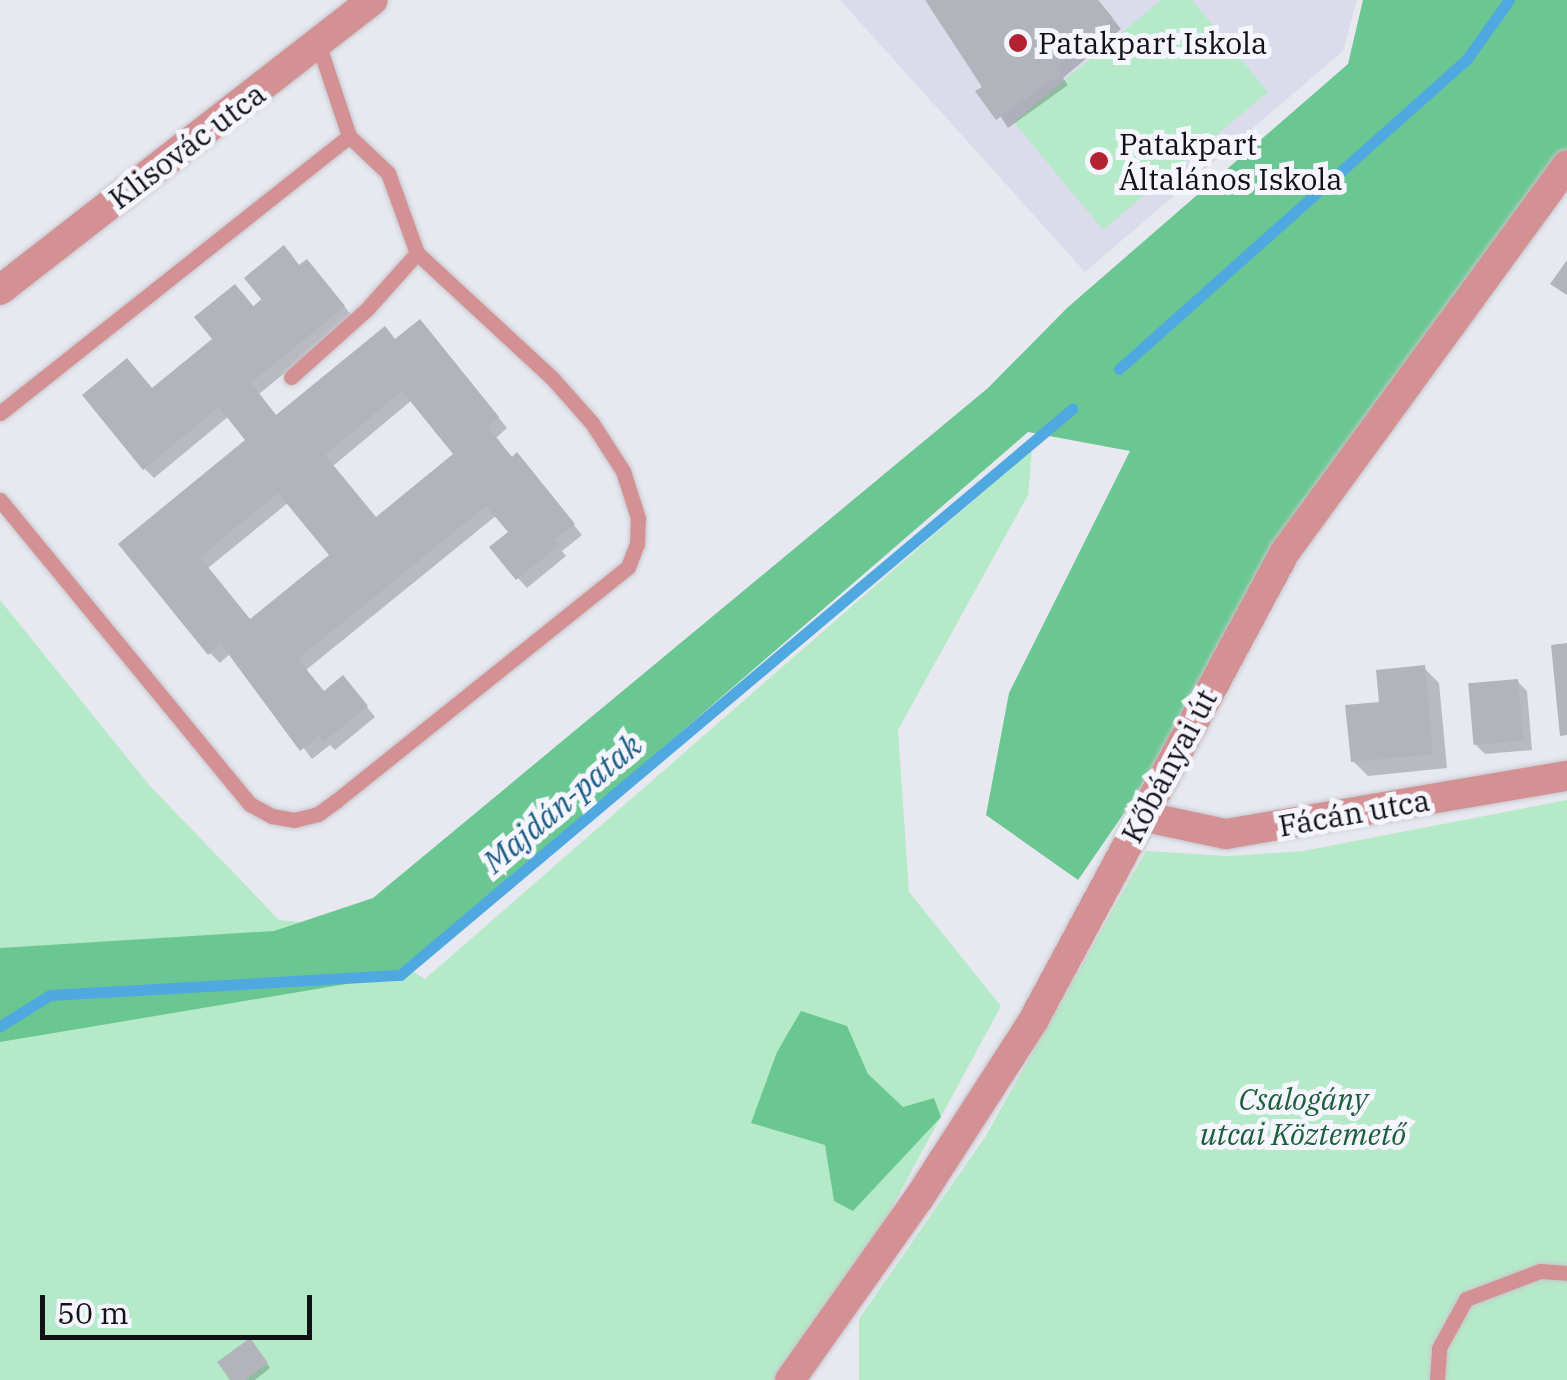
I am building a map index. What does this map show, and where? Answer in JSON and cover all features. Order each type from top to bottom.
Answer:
[{"type":"street","name":"Klisovác utca","points":[[0,290],[372,0]]},
{"type":"street","name":"Kőbányai út","points":[[790,1380],[918,1198],[1034,1021],[1285,552],[1567,165]]},
{"type":"street","name":"Fácán utca","points":[[1141,816],[1226,834],[1567,776]]},
{"type":"lane","points":[[0,500],[250,804],[272,816],[294,820],[318,814],[628,567],[636,544],[634,495],[592,423],[552,378],[417,253],[388,173],[349,136],[318,43]]},
{"type":"lane","points":[[0,413],[349,136]]},
{"type":"lane","points":[[291,377],[367,308],[417,253]]},
{"type":"lane","points":[[1437,1380],[1439,1348],[1466,1299],[1540,1271],[1567,1273]]},
{"type":"shaded area","name":"Patakpart Általános Iskola","points":[[840,0],[1357,0],[1343,51],[1085,272]]},
{"type":"green space","points":[[1161,0],[1192,0],[1268,92],[1103,230],[1014,122]]},
{"type":"green space","points":[[1363,0],[1567,0],[1567,165],[1285,552],[1129,806],[1078,880],[986,815],[1009,693],[1130,451],[1028,432],[400,975],[0,1042],[0,948],[274,931],[373,898],[988,388],[1067,308],[1348,64]]},
{"type":"green space","points":[[1032,449],[1028,495],[898,730],[909,892],[1001,1006],[885,1220],[779,1380],[0,1380],[0,600],[150,786],[279,920],[340,926],[425,979]]},
{"type":"green space","name":"Csalogány utcai Köztemető","points":[[1567,800],[1567,1380],[859,1380],[859,1319],[985,1137],[1146,851],[1227,856],[1303,851]]},
{"type":"green space","points":[[801,1011],[847,1026],[868,1074],[903,1107],[934,1098],[941,1117],[853,1211],[834,1201],[825,1145],[751,1123],[777,1052]]},
{"type":"building","name":"Patakpart Iskola","points":[[925,0],[1098,0],[1113,18],[1055,67],[1061,74],[996,120],[975,91],[982,87]]},
{"type":"building","points":[[284,245],[299,265],[307,259],[345,306],[251,383],[276,415],[385,326],[395,339],[420,319],[499,417],[488,427],[512,457],[517,452],[575,524],[554,540],[559,545],[516,580],[489,547],[508,532],[486,506],[298,659],[324,691],[343,675],[368,706],[323,742],[319,736],[300,751],[221,644],[208,655],[118,544],[245,440],[219,407],[143,470],[82,395],[127,358],[152,388],[212,339],[194,317],[235,284],[254,307],[262,300],[244,278]],"holes":[[[402,391],[453,454],[376,517],[325,455]],[[278,493],[329,555],[250,619],[200,557]]]},
{"type":"building","points":[[1567,260],[1567,295],[1550,284]]},
{"type":"building","points":[[1567,643],[1567,735],[1560,736],[1551,645]]},
{"type":"building","points":[[1425,665],[1433,754],[1351,762],[1345,705],[1379,702],[1376,670]]},
{"type":"building","points":[[1518,679],[1523,741],[1474,745],[1468,683]]},
{"type":"building","points":[[250,1338],[268,1363],[245,1380],[230,1380],[217,1362]]},
{"type":"waterway","name":"Majdán-patak","points":[[1119,369],[1467,59],[1509,0]]},
{"type":"waterway","name":"Majdán-patak","points":[[0,1026],[50,995],[400,975],[1072,409]]},
{"type":"place","name":"Patakpart Iskola","points":[[1018,43]]},
{"type":"place","name":"Patakpart Általános Iskola","points":[[1099,161]]}]
